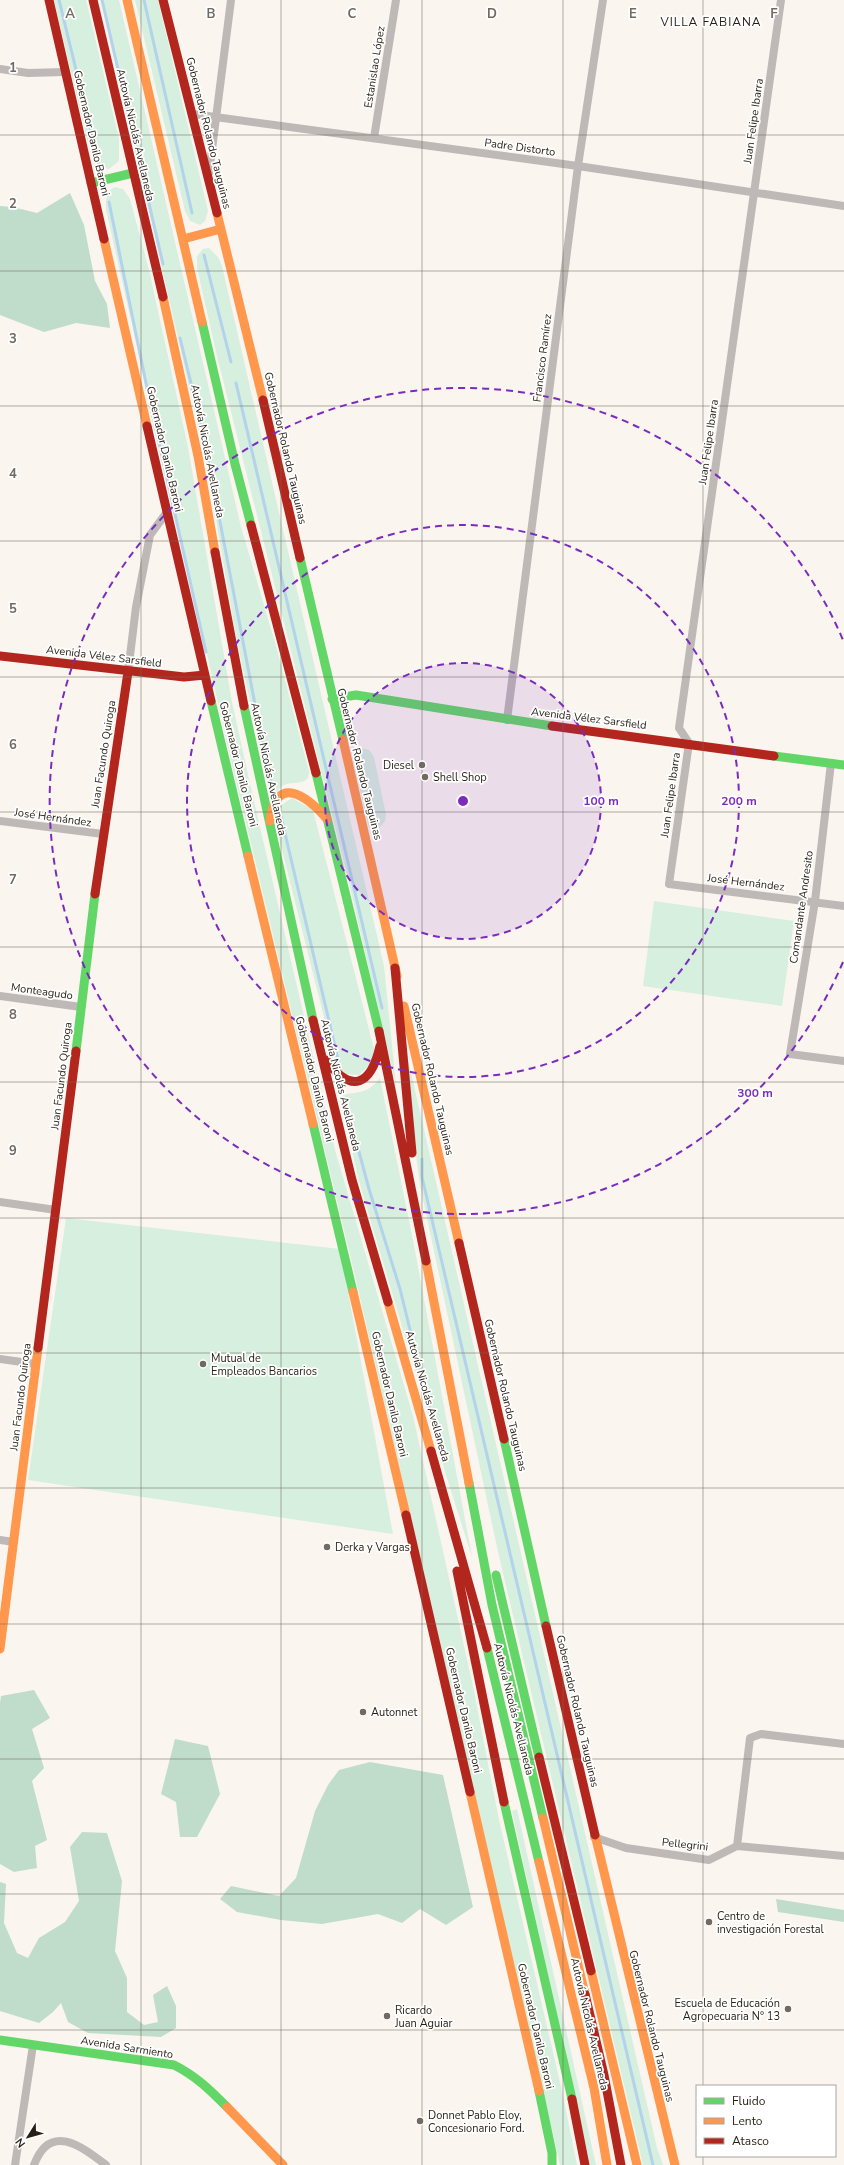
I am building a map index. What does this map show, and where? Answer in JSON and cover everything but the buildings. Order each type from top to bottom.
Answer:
[{"type":"main road","name":"Gobernador Danilo Baroni","points":[[48,0],[205,675],[378,1396],[542,2105],[552,2153],[552,2165]]},
{"type":"main road","name":"Autovía Nicolás Avellaneda","points":[[93,0],[169,320],[198,456],[238,679],[270,831],[320,1049],[352,1180],[438,1478],[480,1617],[594,2088],[607,2165]]},
{"type":"main road","name":"Autovía Nicolás Avellaneda","points":[[127,0],[235,464],[292,675],[329,821],[381,1039],[420,1230],[492,1605],[604,2075],[621,2165]]},
{"type":"main road","name":"Gobernador Rolando Tauguinas","points":[[163,0],[184,88],[193,114],[257,374],[332,699],[366,838],[594,1837],[667,2139],[676,2165]]},
{"type":"main road","points":[[91,183],[133,173]]},
{"type":"main road","points":[[183,239],[221,229]]},
{"type":"main road","name":"Avenida Vélez Sarsfield","points":[[0,656],[128,672],[184,677],[205,675]]},
{"type":"main road","name":"Juan Facundo Quiroga","points":[[0,1649],[103,834],[128,672]]},
{"type":"main road","name":"Avenida Vélez Sarsfield","points":[[332,699],[356,695],[507,720],[689,743],[844,765]]},
{"type":"main road","points":[[270,831],[270,808],[277,798],[285,794],[294,793],[303,796],[329,821]]},
{"type":"main road","points":[[395,968],[420,1230]]},
{"type":"main road","points":[[320,1049],[337,1076],[345,1081],[356,1081],[364,1078],[374,1068],[379,1055],[381,1039]]},
{"type":"main road","points":[[459,1433],[493,1560],[637,2165]]},
{"type":"main road","points":[[438,1478],[504,1804],[572,2098],[585,2165]]},
{"type":"main road","name":"Avenida Sarmiento","points":[[0,2040],[174,2065],[192,2074],[215,2093],[283,2165]]},
{"type":"street","points":[[208,176],[231,0]]},
{"type":"street","name":"Estanislao López","points":[[374,138],[396,0]]},
{"type":"street","name":"Francisco Ramírez","points":[[507,720],[578,166],[603,0]]},
{"type":"street","name":"Juan Felipe Ibarra","points":[[669,884],[689,743],[679,728],[781,0]]},
{"type":"street","points":[[0,70],[28,73],[65,72]]},
{"type":"street","name":"Padre Distorto","points":[[193,114],[578,166],[844,206]]},
{"type":"street","name":"Juan Facundo Quiroga","points":[[128,672],[136,607],[150,535],[167,512]]},
{"type":"street","name":"Comandante Andresito","points":[[831,763],[815,901],[790,1054],[844,1061]]},
{"type":"street","name":"José Hernández","points":[[0,821],[103,834]]},
{"type":"street","name":"José Hernández","points":[[669,884],[815,901],[844,906]]},
{"type":"street","name":"Monteagudo","points":[[0,996],[81,1007]]},
{"type":"street","points":[[0,1202],[56,1210]]},
{"type":"street","points":[[0,1359],[36,1364]]},
{"type":"street","points":[[0,1540],[14,1542]]},
{"type":"street","points":[[844,1744],[761,1734],[750,1738],[737,1846],[844,1856]]},
{"type":"street","name":"Pellegrini","points":[[594,1837],[626,1848],[709,1860],[737,1846]]},
{"type":"street","points":[[15,2165],[33,2045]]},
{"type":"street","points":[[34,2165],[42,2150],[50,2143],[61,2140],[74,2143],[106,2165]]},
{"type":"green space","points":[[54,0],[86,0],[119,139],[119,161],[109,169],[99,167],[95,162],[88,143]]},
{"type":"green space","points":[[101,0],[119,0],[241,527],[276,646],[309,772],[308,778],[302,782],[288,784],[281,787],[271,800],[236,636],[206,461]]},
{"type":"green space","points":[[135,0],[158,0],[208,211],[205,221],[200,225],[190,221],[185,211]]},
{"type":"green space","points":[[202,120],[208,121],[212,125],[206,138],[204,138],[200,123]]},
{"type":"green space","points":[[115,187],[123,189],[130,199],[149,270],[188,447],[232,702],[253,797],[335,1150],[413,1416],[474,1691],[499,1820],[562,2091],[577,2165],[560,2165],[353,1267],[234,773],[106,210],[106,200],[109,191]]},
{"type":"green space","points":[[70,193],[84,225],[95,281],[107,304],[110,328],[76,323],[44,332],[0,315],[0,206],[13,207],[37,213]]},
{"type":"green space","points":[[209,248],[218,257],[222,266],[384,966],[396,1085],[346,870],[217,356],[197,268],[197,256],[203,249]]},
{"type":"green space","points":[[357,747],[369,750],[374,757],[386,815],[385,821],[378,829],[369,828],[351,752]]},
{"type":"green space","points":[[292,798],[313,810],[375,1053],[374,1060],[359,1075],[346,1074],[336,1065],[276,826],[280,806]]},
{"type":"green space","points":[[654,901],[794,921],[782,1006],[643,986]]},
{"type":"green space","points":[[396,1007],[657,2148],[663,2165],[643,2165],[498,1552],[420,1185]]},
{"type":"green space","points":[[380,1078],[413,1240],[472,1557],[446,1475],[359,1181],[340,1098],[343,1095],[369,1089]]},
{"type":"green space","name":"Mutual de Empleados Bancarios","points":[[66,1218],[340,1249],[393,1534],[28,1480]]},
{"type":"green space","points":[[34,1690],[50,1718],[32,1729],[44,1768],[32,1781],[47,1840],[35,1846],[37,1868],[14,1872],[0,1864],[0,1703],[1,1696]]},
{"type":"green space","points":[[175,1739],[208,1746],[220,1794],[197,1837],[180,1837],[176,1802],[161,1794]]},
{"type":"green space","points":[[370,1762],[443,1775],[473,1907],[446,1925],[420,1909],[402,1923],[378,1914],[322,1924],[281,1920],[237,1912],[220,1899],[231,1886],[279,1896],[296,1878],[315,1811],[328,1785],[339,1770]]},
{"type":"green space","points":[[517,1809],[596,2165],[590,2165],[512,1811]]},
{"type":"green space","points":[[82,1832],[107,1833],[122,1881],[115,1951],[127,1978],[127,2012],[144,2025],[158,2022],[153,1995],[167,1986],[176,2006],[176,2028],[161,2037],[88,2033],[68,2022],[61,2003],[53,2012],[39,2023],[0,2011],[0,1882],[6,1884],[4,1923],[17,1953],[28,1958],[39,1938],[65,1922],[79,1901],[70,1847]]},
{"type":"green space","points":[[776,1899],[844,1910],[844,1922],[778,1912]]},
{"type":"waterway","points":[[59,0],[99,164]]},
{"type":"waterway","points":[[102,0],[163,264]]},
{"type":"waterway","points":[[144,0],[192,213]]},
{"type":"waterway","points":[[109,202],[148,393]]},
{"type":"waterway","points":[[204,255],[231,362]]},
{"type":"waterway","points":[[180,338],[203,433],[273,791]]},
{"type":"waterway","points":[[236,383],[382,1008]]},
{"type":"waterway","points":[[150,403],[206,652]]},
{"type":"waterway","points":[[280,812],[340,1068]]},
{"type":"waterway","points":[[345,1100],[369,1189],[400,1289],[436,1435]]},
{"type":"waterway","points":[[422,1159],[422,1177],[653,2165]]},
{"type":"traffic: fast","points":[[91,183],[133,173]]},
{"type":"traffic: fast","points":[[202,322],[235,464],[251,525]]},
{"type":"traffic: fast","points":[[300,558],[343,740]]},
{"type":"traffic: fast","points":[[332,699],[356,695],[552,726]]},
{"type":"traffic: fast","points":[[211,701],[248,856]]},
{"type":"traffic: fast","points":[[244,706],[313,1020]]},
{"type":"traffic: fast","points":[[774,756],[844,765]]},
{"type":"traffic: fast","points":[[316,773],[379,1031]]},
{"type":"traffic: fast","points":[[76,1051],[95,894]]},
{"type":"traffic: fast","points":[[313,1124],[353,1292]]},
{"type":"traffic: fast","points":[[504,1439],[546,1626]]},
{"type":"traffic: fast","points":[[469,1483],[492,1605],[543,1818]]},
{"type":"traffic: fast","points":[[496,1575],[539,1757]]},
{"type":"traffic: fast","points":[[487,1648],[539,1862]]},
{"type":"traffic: fast","points":[[504,1802],[572,2099]]},
{"type":"traffic: fast","points":[[0,2040],[174,2065],[182,2069],[209,2089],[227,2107]]},
{"type":"traffic: fast","points":[[539,2091],[552,2153],[552,2165]]},
{"type":"traffic: slow","points":[[127,0],[202,322]]},
{"type":"traffic: slow","points":[[217,213],[263,400]]},
{"type":"traffic: slow","points":[[183,239],[221,229]]},
{"type":"traffic: slow","points":[[104,239],[147,426]]},
{"type":"traffic: slow","points":[[163,297],[198,456],[215,552]]},
{"type":"traffic: slow","points":[[343,740],[397,976]]},
{"type":"traffic: slow","points":[[270,821],[273,806],[279,797],[285,793],[293,793],[302,797],[327,819]]},
{"type":"traffic: slow","points":[[248,856],[313,1124]]},
{"type":"traffic: slow","points":[[404,1006],[459,1243]]},
{"type":"traffic: slow","points":[[426,1261],[469,1483]]},
{"type":"traffic: slow","points":[[353,1292],[406,1515]]},
{"type":"traffic: slow","points":[[388,1302],[431,1451]]},
{"type":"traffic: slow","points":[[0,1649],[38,1348]]},
{"type":"traffic: slow","points":[[470,1792],[539,2091]]},
{"type":"traffic: slow","points":[[543,1818],[585,1994]]},
{"type":"traffic: slow","points":[[595,1835],[675,2165]]},
{"type":"traffic: slow","points":[[539,1862],[594,2088],[607,2165]]},
{"type":"traffic: slow","points":[[591,1971],[637,2165]]},
{"type":"traffic: slow","points":[[227,2107],[283,2165]]},
{"type":"traffic: jam","points":[[49,0],[104,239]]},
{"type":"traffic: jam","points":[[93,0],[163,297]]},
{"type":"traffic: jam","points":[[163,0],[217,213]]},
{"type":"traffic: jam","points":[[263,400],[300,558]]},
{"type":"traffic: jam","points":[[147,426],[211,701]]},
{"type":"traffic: jam","points":[[251,525],[316,773]]},
{"type":"traffic: jam","points":[[215,552],[244,706]]},
{"type":"traffic: jam","points":[[0,656],[184,677],[205,675]]},
{"type":"traffic: jam","points":[[95,894],[128,672]]},
{"type":"traffic: jam","points":[[552,726],[774,756]]},
{"type":"traffic: jam","points":[[395,968],[412,1153]]},
{"type":"traffic: jam","points":[[313,1020],[352,1180],[388,1302]]},
{"type":"traffic: jam","points":[[379,1031],[426,1261]]},
{"type":"traffic: jam","points":[[326,1060],[335,1071],[344,1078],[352,1081],[359,1081],[366,1077],[371,1070],[380,1046]]},
{"type":"traffic: jam","points":[[38,1348],[76,1051]]},
{"type":"traffic: jam","points":[[459,1243],[504,1439]]},
{"type":"traffic: jam","points":[[431,1451],[487,1648]]},
{"type":"traffic: jam","points":[[406,1515],[470,1792]]},
{"type":"traffic: jam","points":[[457,1571],[504,1802]]},
{"type":"traffic: jam","points":[[546,1626],[595,1835]]},
{"type":"traffic: jam","points":[[539,1757],[591,1971]]},
{"type":"traffic: jam","points":[[585,1994],[604,2075],[621,2165]]},
{"type":"traffic: jam","points":[[572,2099],[585,2165]]},
{"type":"place","name":"Diesel","points":[[422,765]]},
{"type":"place","name":"Shell Shop","points":[[425,777]]},
{"type":"place","name":"Mutual de Empleados Bancarios","points":[[203,1364]]},
{"type":"place","name":"Derka y Vargas","points":[[327,1547]]},
{"type":"place","name":"Autonnet","points":[[363,1712]]},
{"type":"place","name":"Centro de investigación Forestal","points":[[709,1922]]},
{"type":"place","name":"Escuela de Educación Agropecuaria N° 13","points":[[788,2009]]},
{"type":"place","name":"Ricardo Juan Aguiar","points":[[387,2016]]},
{"type":"place","name":"Donnet Pablo Eloy, Concesionario Ford.","points":[[420,2121]]},
{"type":"district","name":"VILLA FABIANA","points":[[711,22]]}]
